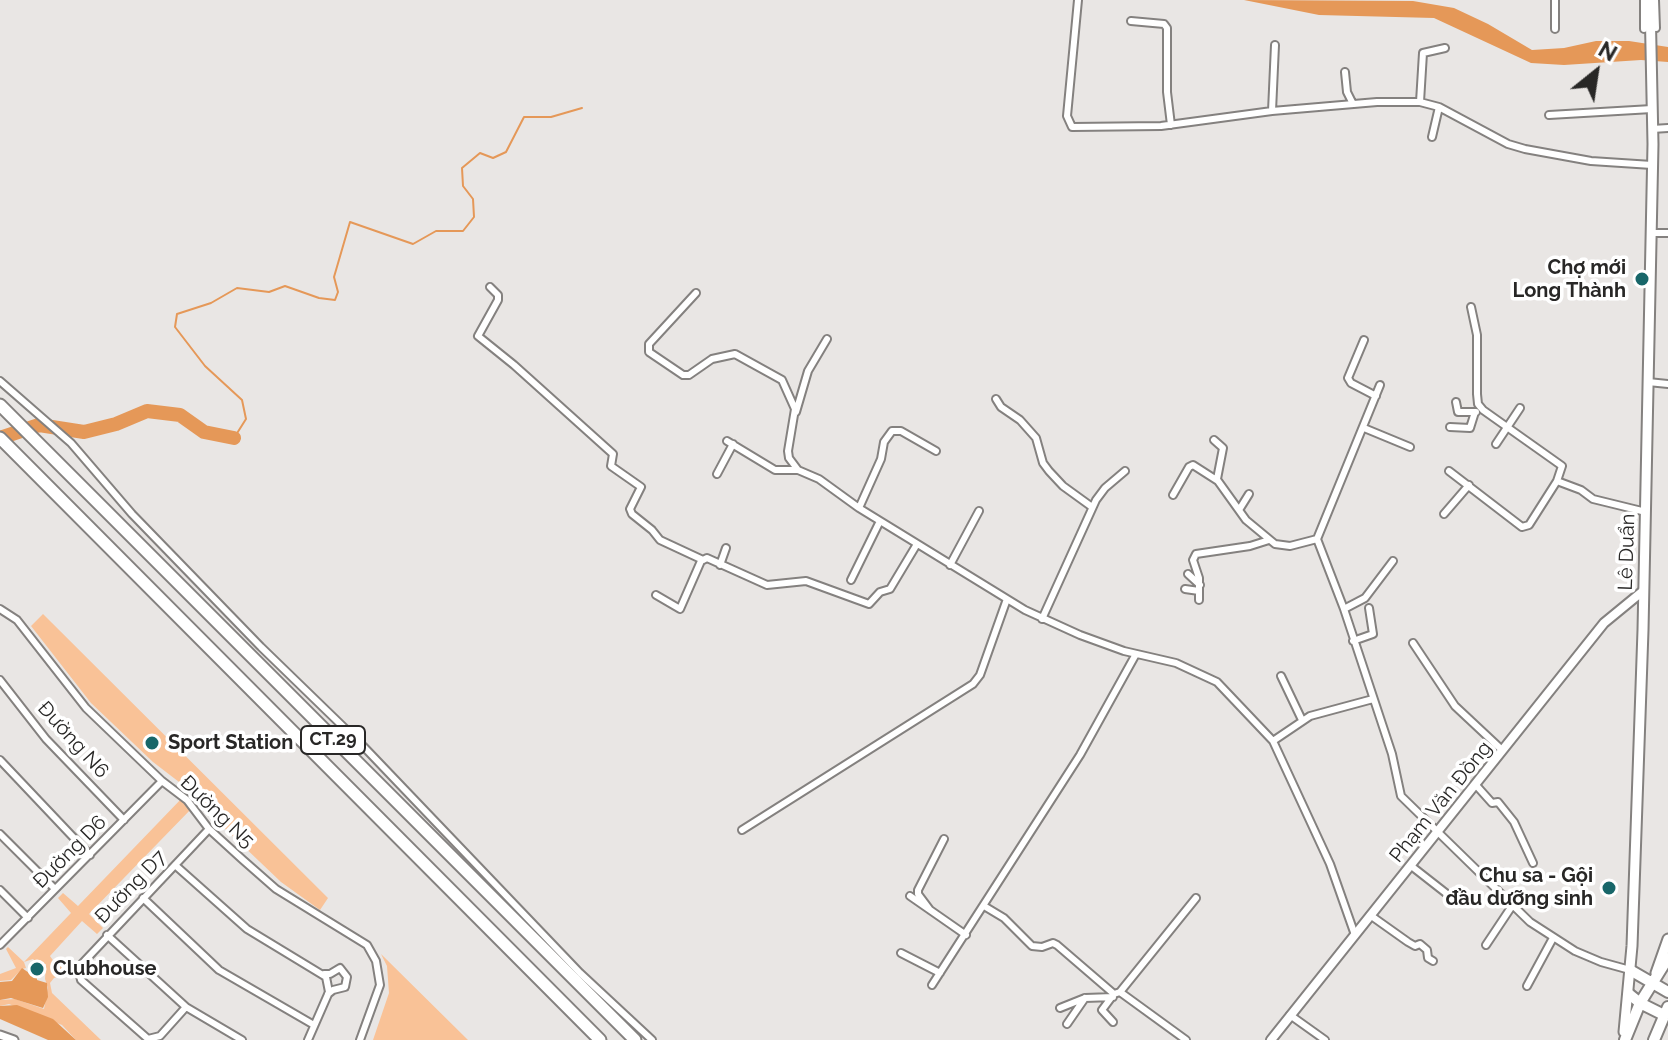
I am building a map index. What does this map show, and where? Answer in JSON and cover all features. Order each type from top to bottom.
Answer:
[{"type":"highway","name":"CT.29","points":[[0,405],[635,1040]]},
{"type":"highway","name":"CT.29","points":[[0,438],[600,1040]]},
{"type":"highway","points":[[1624,1040],[1640,1003],[1668,958]]},
{"type":"highway","points":[[1630,970],[1668,992]]},
{"type":"highway","points":[[1629,994],[1640,1003],[1666,1011],[1655,1037]]},
{"type":"main road","name":"Lê Duẩn","points":[[1624,1040],[1630,970],[1646,512],[1652,165],[1650,0]]},
{"type":"main road","name":"Phạm Văn Đồng","points":[[1271,1040],[1604,623],[1643,591]]},
{"type":"main road","points":[[1653,983],[1668,939]]},
{"type":"street","points":[[1078,0],[1067,116],[1069,125],[1094,129],[1171,125],[1272,111],[1420,102],[1439,107],[1516,146],[1591,161],[1652,165]]},
{"type":"street","points":[[1555,0],[1555,29]]},
{"type":"street","points":[[1131,21],[1164,24],[1167,28],[1167,92],[1171,125]]},
{"type":"street","points":[[1272,111],[1275,45]]},
{"type":"street","points":[[1420,102],[1423,53],[1445,48]]},
{"type":"street","points":[[1345,72],[1347,92],[1353,104]]},
{"type":"street","points":[[1432,137],[1439,107]]},
{"type":"street","points":[[1549,115],[1652,109]]},
{"type":"street","points":[[1652,129],[1668,128]]},
{"type":"street","points":[[1651,233],[1668,233]]},
{"type":"street","points":[[490,287],[498,295],[498,300],[478,336],[613,454],[611,466],[641,487],[630,512],[660,540],[767,585],[806,581],[869,604],[880,592],[890,589],[917,544]]},
{"type":"street","points":[[696,293],[649,344],[650,353],[683,375],[689,375],[712,359],[735,354],[786,383],[795,415]]},
{"type":"street","points":[[1450,427],[1470,428],[1479,411],[1477,335],[1471,307]]},
{"type":"street","points":[[798,470],[788,451],[795,415],[808,371],[827,339]]},
{"type":"street","points":[[1364,340],[1348,378],[1351,383],[1376,396]]},
{"type":"street","points":[[0,381],[92,465],[132,514],[261,647],[363,746],[580,973],[652,1040]]},
{"type":"street","points":[[1648,382],[1668,384]]},
{"type":"street","points":[[1380,385],[1317,539],[1344,609],[1392,754],[1401,796],[1500,890],[1512,906],[1553,938],[1601,962],[1630,970]]},
{"type":"street","points":[[996,399],[1036,438],[1043,463],[1049,471],[1063,486],[1092,507]]},
{"type":"street","points":[[1449,471],[1522,527],[1529,525],[1557,481],[1562,466],[1508,426],[1479,411],[1458,412],[1456,402]]},
{"type":"street","points":[[1496,444],[1520,408]]},
{"type":"street","points":[[1364,428],[1410,447]]},
{"type":"street","points":[[859,508],[881,459],[884,442],[892,431],[901,431],[936,451]]},
{"type":"street","points":[[1214,440],[1223,448],[1217,479]]},
{"type":"street","points":[[717,474],[730,442],[775,470],[798,470],[819,479],[859,508],[1042,619],[1136,654],[1176,663],[1217,682],[1273,741],[1330,864],[1355,935]]},
{"type":"street","points":[[1173,495],[1191,465],[1217,479],[1239,510],[1269,540],[1290,546],[1317,539]]},
{"type":"street","points":[[1042,619],[1092,507],[1105,488],[1125,471]]},
{"type":"street","points":[[1557,481],[1581,490],[1593,499],[1646,512]]},
{"type":"street","points":[[1444,514],[1469,485]]},
{"type":"street","points":[[1239,510],[1249,494]]},
{"type":"street","points":[[950,565],[979,511]]},
{"type":"street","points":[[851,580],[880,521]]},
{"type":"street","points":[[1199,600],[1194,565],[1196,554],[1269,540]]},
{"type":"street","points":[[720,565],[726,548]]},
{"type":"street","points":[[656,595],[681,609],[703,560]]},
{"type":"street","points":[[1344,609],[1369,594],[1393,561]]},
{"type":"street","points":[[1188,574],[1199,588]]},
{"type":"street","points":[[1185,589],[1199,588]]},
{"type":"street","points":[[742,830],[978,680],[1007,599]]},
{"type":"street","points":[[1353,641],[1373,634],[1369,608]]},
{"type":"street","name":"Đường N5","points":[[0,609],[17,620],[86,708],[162,781],[187,800],[209,829],[276,889],[367,945],[376,961],[380,985],[360,1040]]},
{"type":"street","points":[[1413,643],[1455,706],[1502,750]]},
{"type":"street","points":[[932,985],[1080,755],[1136,654]]},
{"type":"street","points":[[1281,676],[1302,720]]},
{"type":"street","name":"Đường N6","points":[[0,680],[46,739],[124,820]]},
{"type":"street","points":[[1273,741],[1302,720],[1373,699]]},
{"type":"street","points":[[0,760],[90,855]]},
{"type":"street","name":"Đường D6","points":[[0,945],[162,781]]},
{"type":"street","points":[[1475,784],[1492,803],[1498,802],[1514,822],[1533,863]]},
{"type":"street","name":"Đường D7","points":[[148,1039],[81,980],[78,968],[209,829]]},
{"type":"street","points":[[0,834],[55,889]]},
{"type":"street","points":[[930,910],[918,890],[944,839]]},
{"type":"street","points":[[175,865],[247,929],[322,973],[330,974],[340,968],[346,975],[345,987],[328,994]]},
{"type":"street","points":[[1410,865],[1456,901]]},
{"type":"street","points":[[0,890],[28,918]]},
{"type":"street","points":[[910,896],[966,935]]},
{"type":"street","points":[[143,898],[219,970],[314,1025]]},
{"type":"street","points":[[1113,1022],[1102,1010],[1196,898]]},
{"type":"street","points":[[984,906],[1004,918],[1032,946],[1057,945],[1115,994],[1186,1040]]},
{"type":"street","points":[[1486,945],[1512,906]]},
{"type":"street","points":[[1370,915],[1408,942],[1415,946],[1420,944],[1433,961]]},
{"type":"street","points":[[107,935],[186,1007],[227,1036],[242,1040]]},
{"type":"street","points":[[1527,986],[1553,938]]},
{"type":"street","points":[[901,953],[940,973]]},
{"type":"street","points":[[308,1040],[330,985],[322,973]]},
{"type":"street","points":[[1060,1008],[1085,998],[1115,994]]},
{"type":"street","points":[[1067,1024],[1085,998]]},
{"type":"street","points":[[148,1039],[160,1036],[186,1007]]},
{"type":"street","points":[[1290,1015],[1325,1040]]},
{"type":"street","points":[[0,1035],[14,1040]]},
{"type":"shaded area","points":[[1244,0],[1413,1],[1454,8],[1532,50],[1564,48],[1596,41],[1629,41],[1668,47],[1668,62],[1531,63],[1434,18],[1319,15]]},
{"type":"shaded area","name":"Sport Station","points":[[43,614],[328,898],[320,910],[281,882],[217,821],[196,795],[153,762],[91,703],[31,626]]},
{"type":"shaded area","points":[[183,797],[193,807],[89,914],[103,928],[97,934],[82,921],[50,956],[57,966],[74,968],[74,972],[54,978],[50,983],[52,993],[101,1040],[76,1040],[62,1025],[9,1004],[0,1006],[0,1000],[15,999],[44,1009],[48,988],[46,964],[39,965],[33,959],[24,962],[71,913],[58,898],[63,893],[78,906]]},
{"type":"shaded area","points":[[8,947],[26,968],[11,980],[0,981],[0,974],[16,968],[6,949]]},
{"type":"shaded area","points":[[381,954],[468,1040],[373,1040],[389,993],[387,966]]},
{"type":"shaded area","points":[[22,968],[37,975],[37,980],[47,983],[48,997],[43,1008],[11,998],[0,1000],[0,982],[12,981]]},
{"type":"shaded area","points":[[17,1005],[53,1019],[76,1040],[48,1040],[0,1019],[0,1006]]},
{"type":"waterway","points":[[234,438],[246,419],[242,400],[205,366],[175,327],[177,314],[211,303],[237,288],[269,292],[285,286],[335,300],[338,292],[334,277],[350,222],[413,244],[436,231],[463,231],[474,217],[473,199],[463,186],[462,168],[480,153],[493,158],[506,152],[524,117],[551,117],[582,108]]},
{"type":"waterway","points":[[0,438],[39,425],[84,432],[116,424],[147,411],[180,415],[204,432],[234,438]]},
{"type":"place","name":"Chợ mới Long Thành","points":[[1642,279]]},
{"type":"place","name":"Sport Station","points":[[152,743]]},
{"type":"place","name":"Chu sa - Gội đầu dưỡng sinh","points":[[1609,888]]},
{"type":"place","name":"Clubhouse","points":[[37,969]]}]
